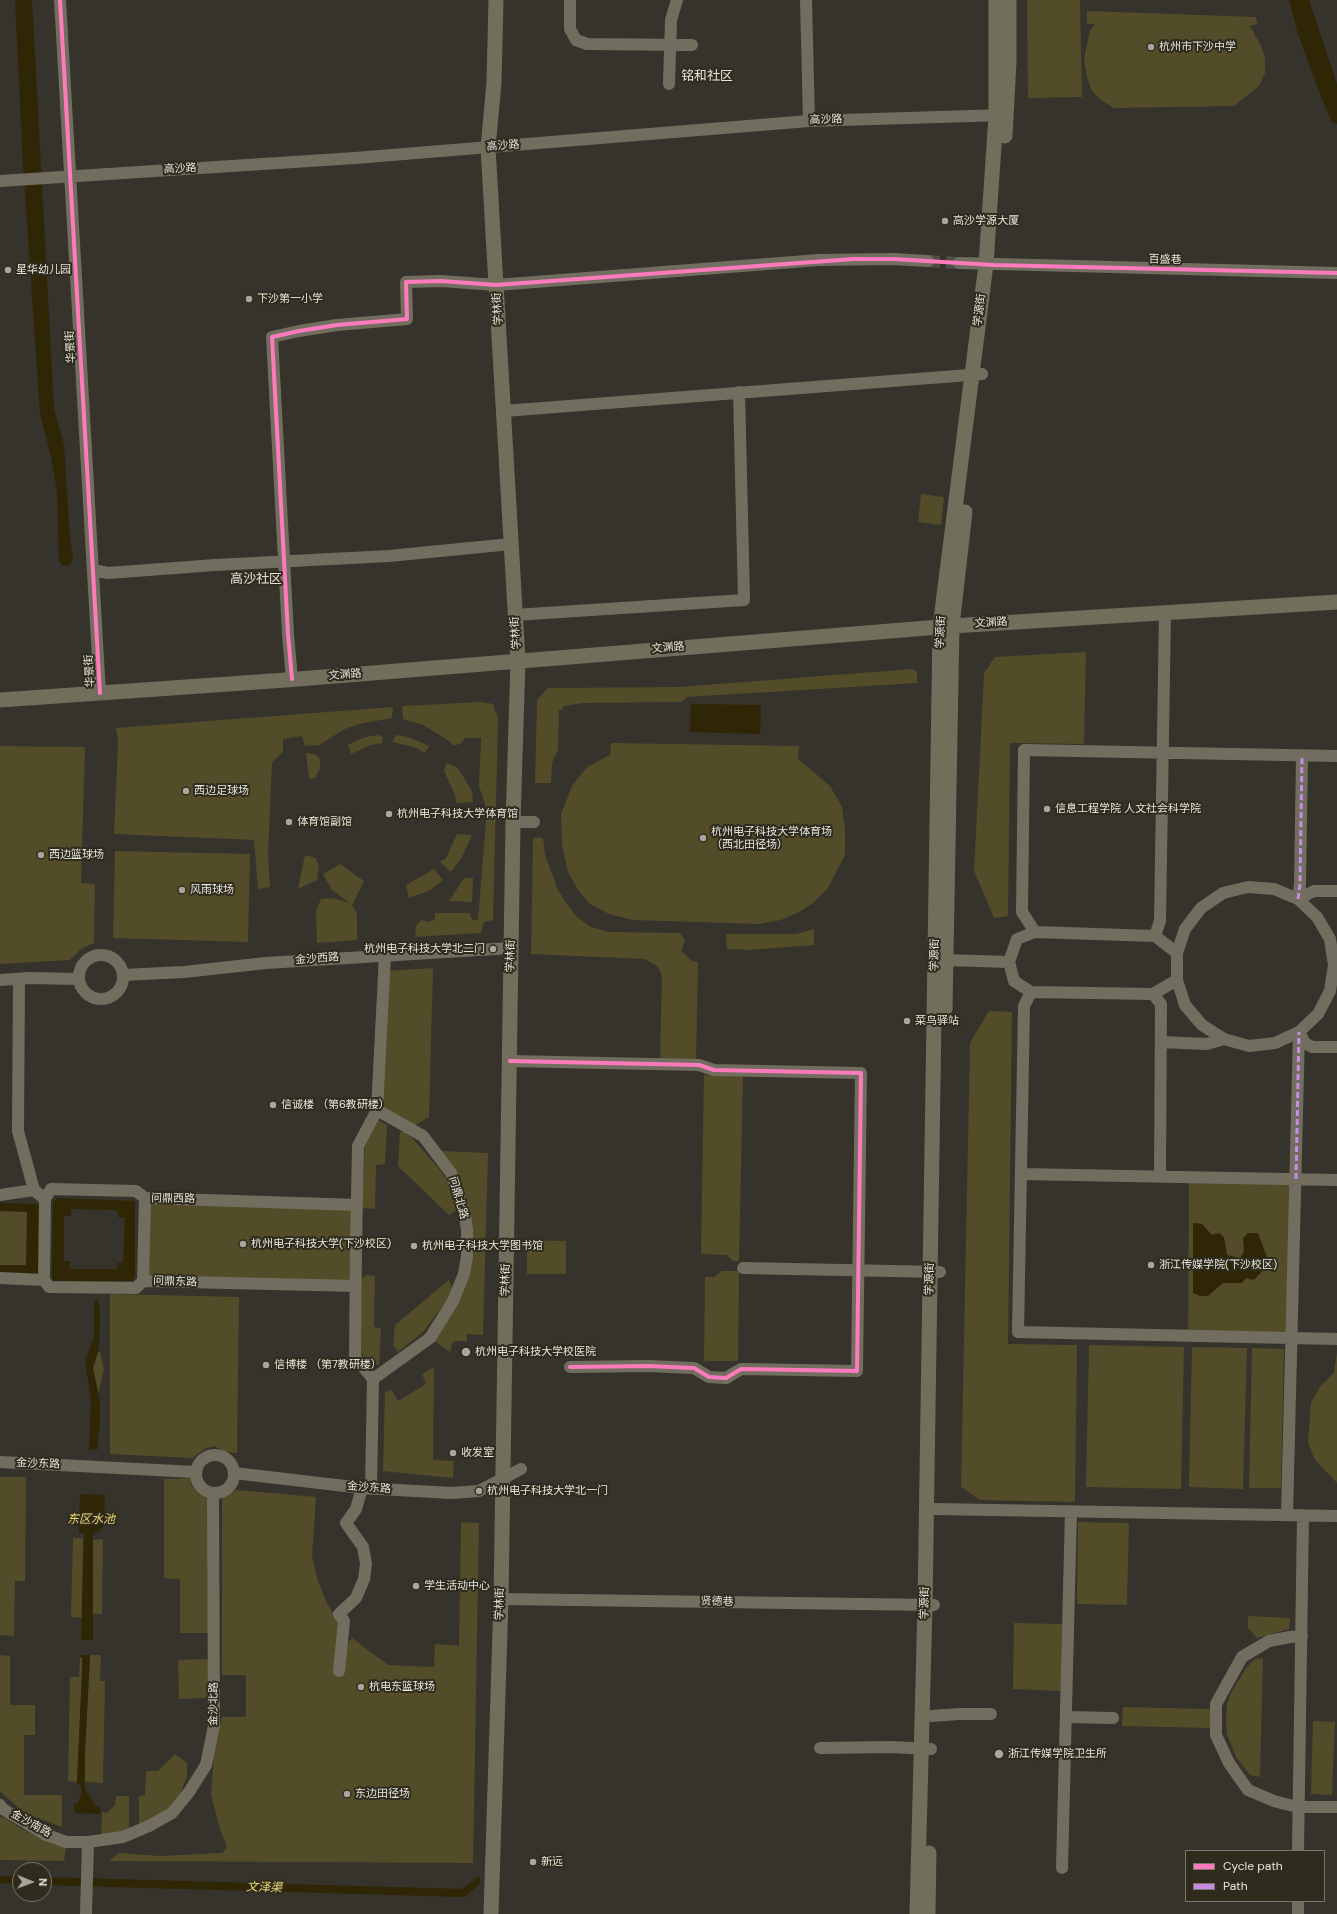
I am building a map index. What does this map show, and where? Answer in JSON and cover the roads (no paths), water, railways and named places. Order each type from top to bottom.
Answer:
[{"type":"main road","name":"学林街","points":[[491,1914],[501,1599],[513,822],[518,660],[488,148],[494,83],[496,0]]},
{"type":"main road","name":"学源街","points":[[996,0],[1002,116]]},
{"type":"main road","name":"学源街","points":[[928,1914],[926,1749],[946,626],[989,264],[1001,189],[1002,116],[1009,0]]},
{"type":"main road","name":"文渊路","points":[[0,700],[292,679],[946,626],[1337,602]]},
{"type":"main road","name":"学源街","points":[[917,1914],[926,1749],[932,1716],[929,1605],[935,1510],[935,1272],[945,960],[946,626]]},
{"type":"street","name":"华景街","points":[[60,0],[100,694]]},
{"type":"street","points":[[570,0],[570,29],[576,40],[587,44],[692,45]]},
{"type":"street","points":[[669,84],[669,45],[671,20],[677,0]]},
{"type":"street","points":[[806,0],[809,121]]},
{"type":"street","name":"高沙路","points":[[0,181],[355,158],[809,121],[1002,116]]},
{"type":"street","points":[[292,679],[288,634],[272,338],[299,331],[337,325],[407,319],[406,282],[442,281],[496,285],[820,260],[893,259],[928,261]]},
{"type":"street","name":"百盛巷","points":[[959,263],[1337,273]]},
{"type":"street","points":[[504,411],[977,374]]},
{"type":"street","points":[[515,615],[744,600],[739,392]]},
{"type":"street","points":[[93,570],[108,573],[426,553],[460,548],[511,544]]},
{"type":"street","points":[[1155,936],[1160,921],[1165,612]]},
{"type":"street","points":[[1035,932],[1022,912],[1024,750],[1337,756]]},
{"type":"street","points":[[1298,899],[1300,884],[1302,756]]},
{"type":"street","points":[[513,822],[534,822]]},
{"type":"street","points":[[1248,887],[1274,889],[1298,899],[1317,916],[1330,939],[1334,965],[1330,991],[1318,1014],[1299,1032],[1275,1043],[1249,1046],[1224,1039],[1202,1025],[1185,1005],[1177,980],[1177,953],[1185,929],[1201,908],[1222,894],[1248,887]]},
{"type":"street","points":[[1298,899],[1314,891],[1337,891]]},
{"type":"street","points":[[1177,953],[1155,936],[1035,932],[1017,939],[1008,962],[1014,982],[1031,992],[1153,994],[1177,980]]},
{"type":"street","name":"金沙西路","points":[[123,975],[184,972],[266,963],[511,948]]},
{"type":"street","points":[[97,955],[103,955],[114,959],[122,969],[123,975],[121,986],[117,992],[105,999],[98,999],[87,994],[80,984],[79,979],[82,966],[86,961],[97,955]]},
{"type":"street","points":[[340,1670],[344,1621],[339,1614],[356,1598],[364,1579],[366,1564],[363,1547],[346,1523],[367,1488],[373,1379],[355,1357],[358,1146],[377,1110],[385,955]]},
{"type":"street","points":[[945,960],[1008,962]]},
{"type":"street","points":[[0,980],[19,978],[79,979]]},
{"type":"street","points":[[19,978],[18,1130],[34,1190],[45,1199],[44,1280]]},
{"type":"street","points":[[1031,992],[1024,1006],[1018,1332],[1337,1339]]},
{"type":"street","points":[[1153,994],[1162,1004],[1160,1176]]},
{"type":"street","points":[[1299,1032],[1305,1043],[1312,1047],[1337,1047]]},
{"type":"street","points":[[1288,1515],[1299,1032]]},
{"type":"street","points":[[1161,1042],[1207,1044],[1224,1039]]},
{"type":"street","points":[[510,1061],[700,1065],[714,1070],[860,1073],[857,1371],[741,1369],[726,1378],[709,1377],[694,1368],[648,1366],[570,1367]]},
{"type":"street","name":"问鼎北路","points":[[373,1379],[430,1338],[453,1301],[464,1274],[467,1256],[467,1230],[464,1210],[451,1173],[423,1136],[377,1110]]},
{"type":"street","points":[[1021,1174],[1337,1180]]},
{"type":"street","name":"问鼎西路","points":[[45,1199],[51,1189],[136,1191],[145,1198],[357,1206]]},
{"type":"street","points":[[0,1195],[34,1190]]},
{"type":"street","points":[[144,1281],[145,1198]]},
{"type":"street","points":[[743,1268],[935,1272]]},
{"type":"street","name":"问鼎东路","points":[[0,1278],[44,1280],[49,1287],[136,1288],[144,1281],[356,1286]]},
{"type":"street","points":[[214,1454],[225,1458],[233,1467],[234,1473],[230,1485],[226,1489],[213,1493],[201,1487],[198,1482],[196,1472],[198,1463],[214,1454]]},
{"type":"street","name":"金沙东路","points":[[0,1462],[196,1472]]},
{"type":"street","name":"金沙东路","points":[[234,1473],[367,1488],[450,1493],[479,1491],[521,1469]]},
{"type":"street","name":"金沙北路","points":[[88,1842],[123,1837],[172,1814],[189,1792],[206,1765],[214,1726],[213,1493]]},
{"type":"street","points":[[935,1510],[1337,1516]]},
{"type":"street","points":[[1062,1868],[1071,1511]]},
{"type":"street","points":[[1298,1850],[1303,1515]]},
{"type":"street","name":"贤德巷","points":[[501,1599],[929,1605]]},
{"type":"street","points":[[1302,1636],[1269,1641],[1242,1657],[1216,1704],[1216,1735],[1238,1778],[1248,1790],[1274,1801],[1298,1807],[1337,1807]]},
{"type":"street","points":[[932,1716],[991,1714]]},
{"type":"street","points":[[1066,1716],[1113,1718]]},
{"type":"street","points":[[820,1748],[891,1747],[926,1749]]},
{"type":"street","name":"金沙南路","points":[[1,1808],[44,1834],[66,1842],[88,1842]]},
{"type":"street","points":[[86,1914],[88,1842]]},
{"type":"street","points":[[1298,1902],[1298,1914]]},
{"type":"water","points":[[15,0],[32,0],[54,409],[64,445],[70,539],[73,557],[70,565],[63,566],[59,561],[57,491],[50,452],[40,414],[23,164]]},
{"type":"water","points":[[1289,0],[1309,0],[1337,84],[1337,124],[1332,122],[1322,99],[1298,34]]},
{"type":"water","points":[[691,704],[761,705],[760,734],[690,732]]},
{"type":"water","points":[[58,1198],[135,1201],[134,1279],[131,1281],[54,1281],[52,1279],[53,1202]],"holes":[[[71,1209],[117,1210],[118,1217],[125,1218],[123,1263],[117,1263],[117,1269],[70,1269],[70,1261],[64,1261],[64,1216],[71,1216]]]},
{"type":"water","points":[[0,1203],[42,1204],[41,1275],[0,1274],[0,1265],[26,1265],[27,1212],[0,1211]]},
{"type":"water","points":[[1193,1223],[1202,1224],[1212,1235],[1219,1233],[1224,1237],[1227,1255],[1240,1258],[1244,1251],[1243,1238],[1248,1233],[1258,1233],[1267,1257],[1265,1268],[1254,1280],[1246,1278],[1242,1283],[1223,1283],[1208,1296],[1200,1296],[1193,1293]]},
{"type":"water","points":[[94,1300],[98,1300],[100,1311],[99,1348],[93,1368],[100,1401],[100,1427],[98,1435],[98,1449],[89,1450],[91,1400],[85,1361],[94,1337]]},
{"type":"water","name":"东区水池","points":[[80,1494],[105,1495],[104,1525],[99,1532],[93,1533],[93,1640],[81,1640],[84,1533],[79,1533]]},
{"type":"water","points":[[80,1655],[90,1655],[85,1750],[85,1789],[95,1805],[100,1808],[100,1814],[75,1813],[74,1804],[78,1803],[81,1796],[81,1787],[77,1782],[82,1673],[82,1658]]},
{"type":"water","points":[[0,1876],[12,1876],[12,1884],[0,1883]]},
{"type":"water","name":"文泽渠","points":[[480,1876],[480,1884],[464,1897],[52,1885],[52,1877],[462,1889]]},
{"type":"tunnel","points":[[928,261],[959,263]]},
{"type":"place","name":"杭州市下沙中学","points":[[1151,47]]},
{"type":"place","name":"高沙学源大厦","points":[[945,221]]},
{"type":"place","name":"星华幼儿园","points":[[8,270]]},
{"type":"place","name":"下沙第一小学","points":[[249,299]]},
{"type":"place","name":"西边足球场","points":[[186,791]]},
{"type":"place","name":"信息工程学院 人文社会科学院","points":[[1047,809]]},
{"type":"place","name":"杭州电子科技大学体育馆","points":[[389,814]]},
{"type":"place","name":"体育馆副馆","points":[[289,822]]},
{"type":"place","name":"杭州电子科技大学体育场 （西北田径场）","points":[[703,838]]},
{"type":"place","name":"西边篮球场","points":[[41,855]]},
{"type":"place","name":"风雨球场","points":[[182,890]]},
{"type":"place","name":"杭州电子科技大学北二门","points":[[493,949]]},
{"type":"place","name":"菜鸟驿站","points":[[907,1021]]},
{"type":"place","name":"信诚楼 （第6教研楼）","points":[[273,1105]]},
{"type":"place","name":"杭州电子科技大学(下沙校区)","points":[[243,1244]]},
{"type":"place","name":"杭州电子科技大学图书馆","points":[[414,1246]]},
{"type":"place","name":"浙江传媒学院(下沙校区)","points":[[1151,1265]]},
{"type":"place","name":"杭州电子科技大学校医院","points":[[466,1352]]},
{"type":"place","name":"信博楼 （第7教研楼）","points":[[266,1365]]},
{"type":"place","name":"收发室","points":[[453,1453]]},
{"type":"place","name":"杭州电子科技大学北一门","points":[[479,1491]]},
{"type":"place","name":"学生活动中心","points":[[416,1586]]},
{"type":"place","name":"杭电东篮球场","points":[[361,1687]]},
{"type":"place","name":"浙江传媒学院卫生所","points":[[999,1754]]},
{"type":"place","name":"东边田径场","points":[[347,1794]]},
{"type":"place","name":"新远","points":[[533,1862]]},
{"type":"district","name":"铭和社区","points":[[707,77]]},
{"type":"district","name":"高沙社区","points":[[256,580]]}]
